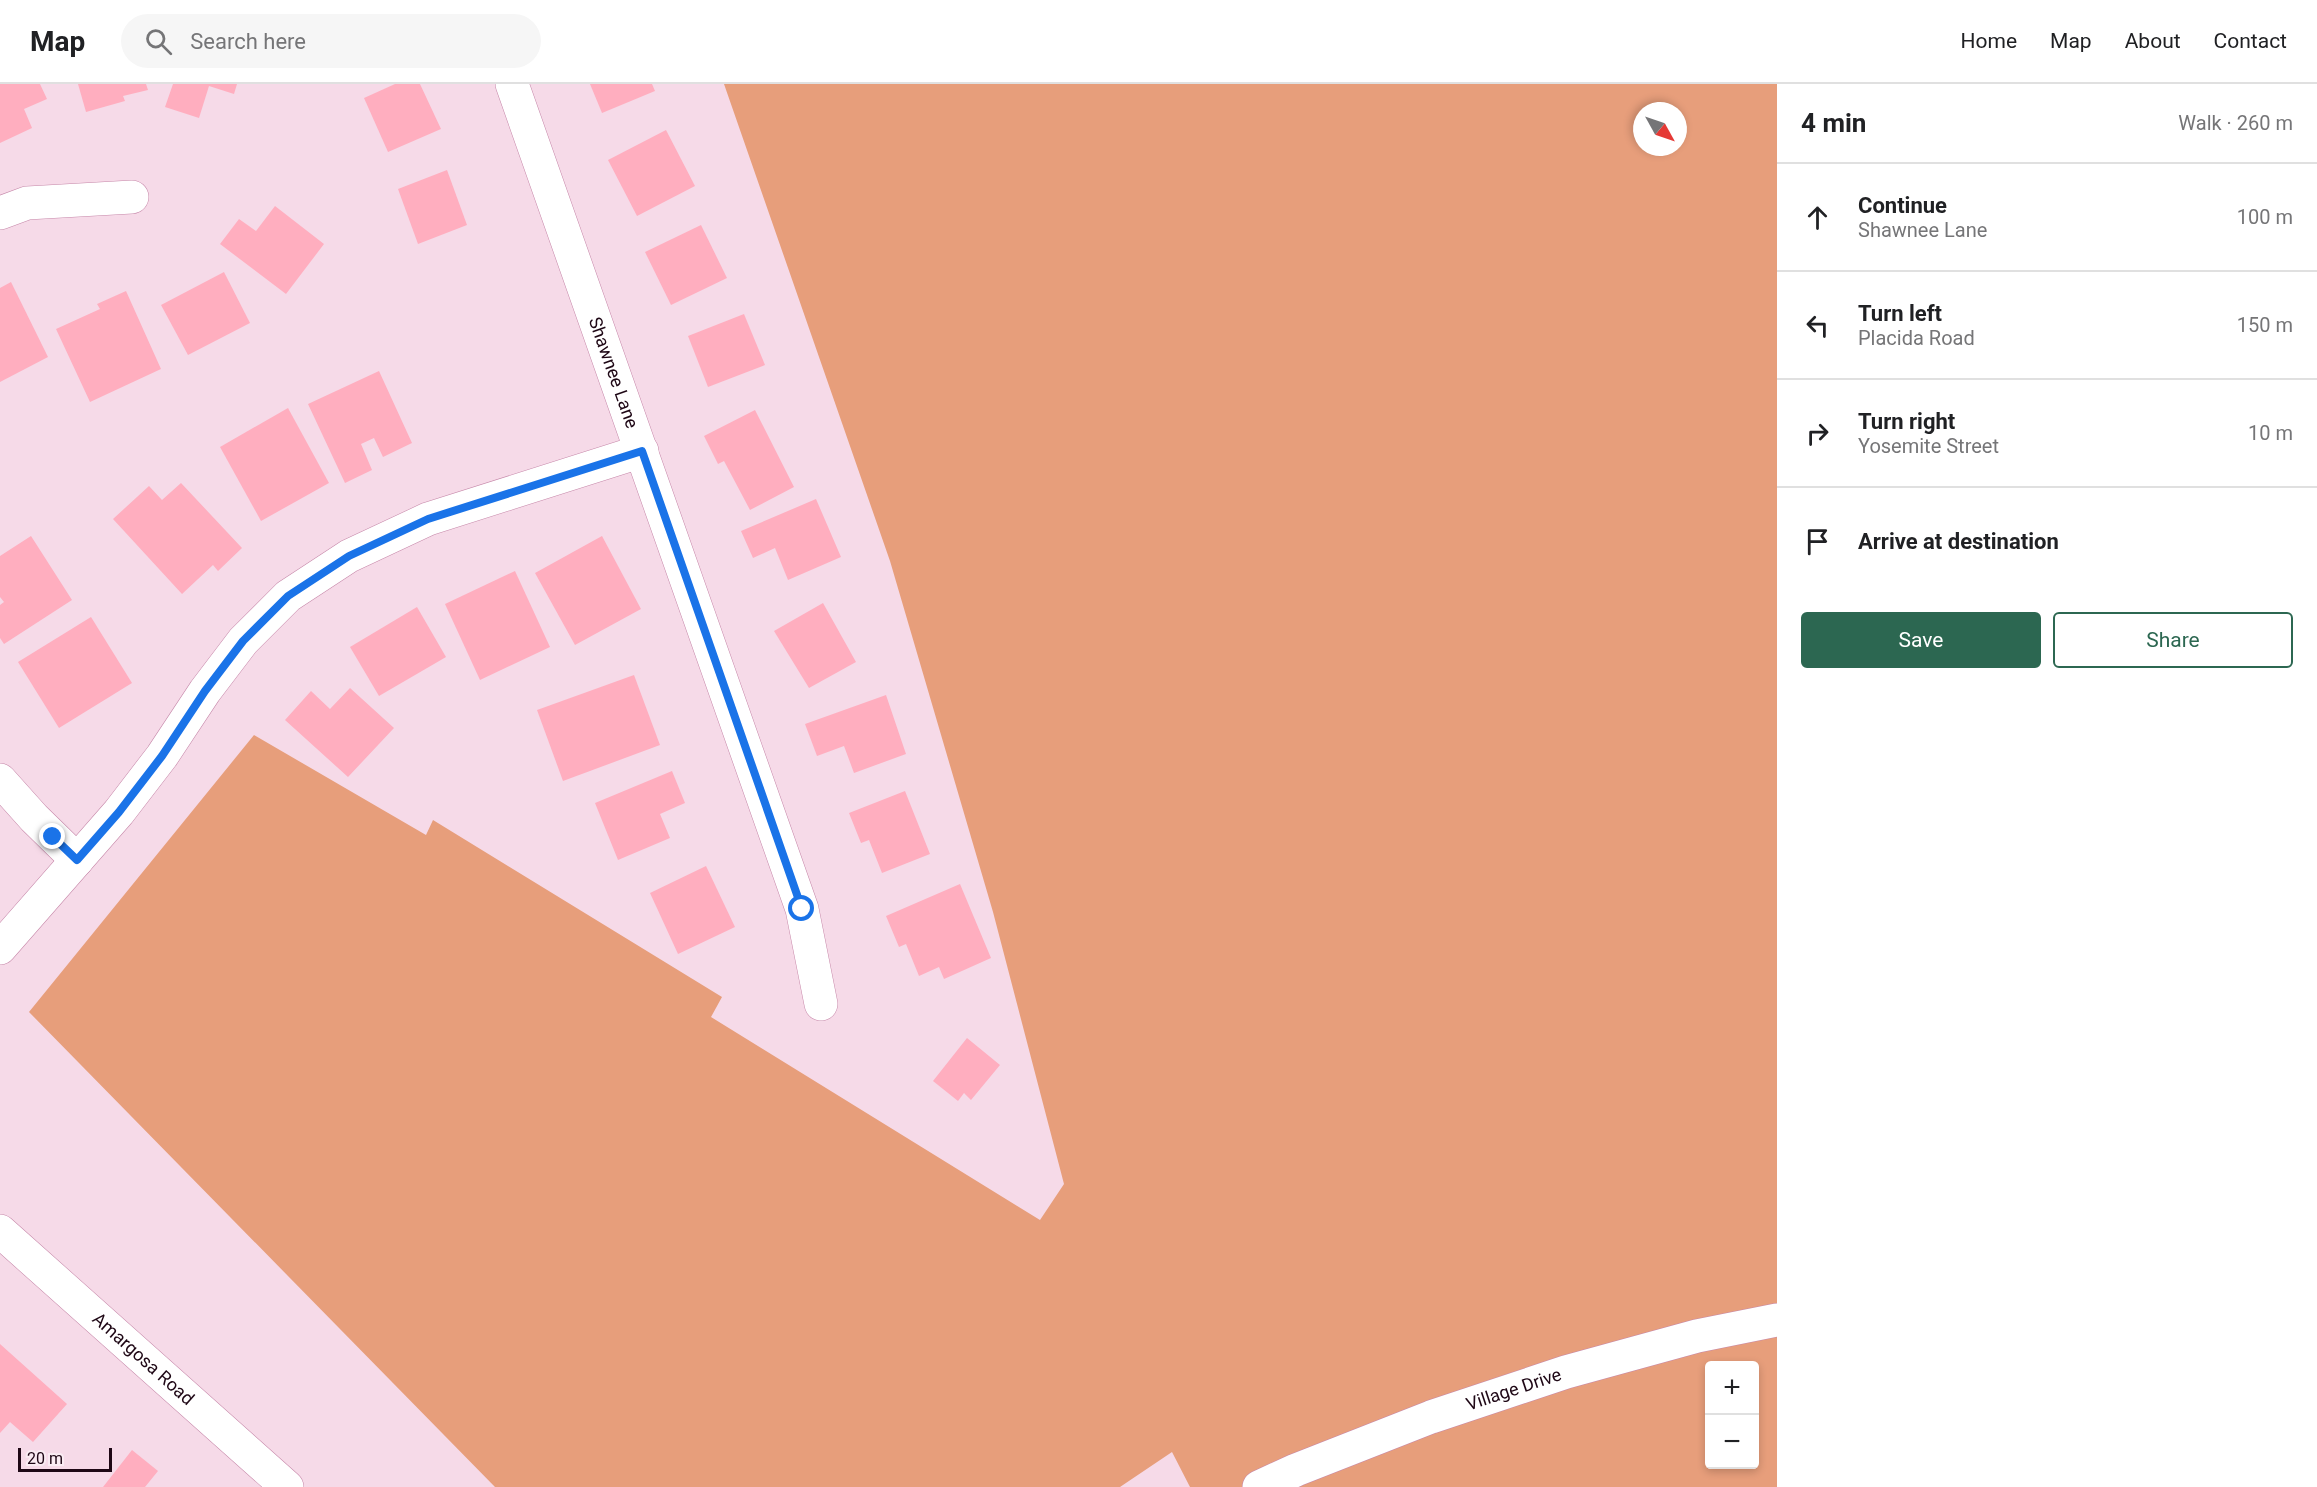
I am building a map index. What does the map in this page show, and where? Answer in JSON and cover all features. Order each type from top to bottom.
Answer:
[{"type":"street","name":"Shawnee Lane","points":[[512,84],[802,909],[821,1004]]},
{"type":"street","points":[[0,213],[27,203],[132,197]]},
{"type":"street","points":[[0,948],[119,812],[162,756],[205,691],[243,641],[288,596],[349,556],[428,519],[642,451]]},
{"type":"street","points":[[0,780],[45,830],[77,860]]},
{"type":"street","name":"Amargosa Road","points":[[0,1231],[287,1487]]},
{"type":"street","name":"Village Drive","points":[[1260,1487],[1296,1470],[1431,1417],[1566,1372],[1697,1336],[1777,1320]]},
{"type":"shaded area","points":[[724,84],[1777,84],[1777,1487],[1190,1487],[1172,1452],[1120,1487],[495,1487],[29,1012],[254,735],[426,835],[433,820],[722,997],[711,1017],[1040,1220],[1064,1184],[993,912],[890,561]]},
{"type":"building","points":[[0,84],[40,84],[47,99],[24,109],[32,128],[0,143]]},
{"type":"building","points":[[78,84],[146,84],[148,90],[123,96],[125,101],[86,112]]},
{"type":"building","points":[[173,84],[237,84],[234,94],[209,86],[199,118],[165,107]]},
{"type":"building","points":[[395,84],[420,84],[441,129],[388,152],[364,98]]},
{"type":"building","points":[[590,84],[652,84],[655,91],[602,113]]},
{"type":"building","points":[[666,130],[695,186],[637,216],[608,160]]},
{"type":"building","points":[[447,170],[467,225],[418,244],[398,189]]},
{"type":"building","points":[[275,206],[324,244],[286,294],[220,244],[239,219],[256,231]]},
{"type":"building","points":[[701,225],[727,278],[671,305],[645,252]]},
{"type":"building","points":[[224,272],[250,323],[188,355],[161,305]]},
{"type":"building","points":[[11,282],[48,357],[0,382],[0,288]]},
{"type":"building","points":[[126,291],[161,369],[90,402],[56,329],[100,309],[97,304]]},
{"type":"building","points":[[744,314],[765,365],[708,387],[688,336]]},
{"type":"building","points":[[379,371],[412,443],[383,457],[374,438],[361,444],[372,470],[345,483],[308,404]]},
{"type":"building","points":[[288,408],[329,483],[261,521],[220,447]]},
{"type":"building","points":[[755,410],[794,487],[750,510],[724,461],[718,464],[704,436]]},
{"type":"building","points":[[181,483],[242,548],[218,571],[213,565],[182,594],[113,519],[149,486],[162,500]]},
{"type":"building","points":[[816,499],[841,557],[788,580],[775,548],[753,558],[741,531]]},
{"type":"building","points":[[31,536],[72,600],[4,644],[0,638],[0,605],[4,602],[0,597],[0,556]]},
{"type":"building","points":[[602,536],[641,609],[575,645],[535,573]]},
{"type":"building","points":[[515,571],[550,647],[480,680],[445,604]]},
{"type":"building","points":[[823,603],[856,662],[809,688],[774,631]]},
{"type":"building","points":[[417,607],[446,657],[379,696],[350,647]]},
{"type":"building","points":[[91,617],[132,683],[59,728],[18,662]]},
{"type":"building","points":[[634,675],[660,745],[563,781],[537,710]]},
{"type":"building","points":[[350,688],[394,728],[348,777],[285,720],[311,691],[330,709]]},
{"type":"building","points":[[886,695],[906,754],[854,773],[844,746],[817,756],[805,724]]},
{"type":"building","points":[[672,771],[685,803],[660,814],[670,838],[618,860],[595,803]]},
{"type":"building","points":[[905,791],[930,854],[882,873],[869,840],[861,843],[849,813]]},
{"type":"building","points":[[706,866],[735,927],[678,954],[650,893]]},
{"type":"building","points":[[960,884],[991,958],[944,979],[939,967],[919,976],[906,944],[899,947],[886,916]]},
{"type":"building","points":[[967,1038],[1000,1065],[971,1100],[964,1093],[958,1101],[933,1081]]},
{"type":"building","points":[[0,1344],[67,1404],[33,1442],[10,1422],[0,1433]]},
{"type":"building","points":[[132,1450],[158,1471],[145,1487],[103,1487]]},
{"type":"route","points":[[53,837],[77,860],[119,812],[162,756],[205,691],[243,641],[288,596],[349,556],[428,519],[642,451],[802,909]]}]
